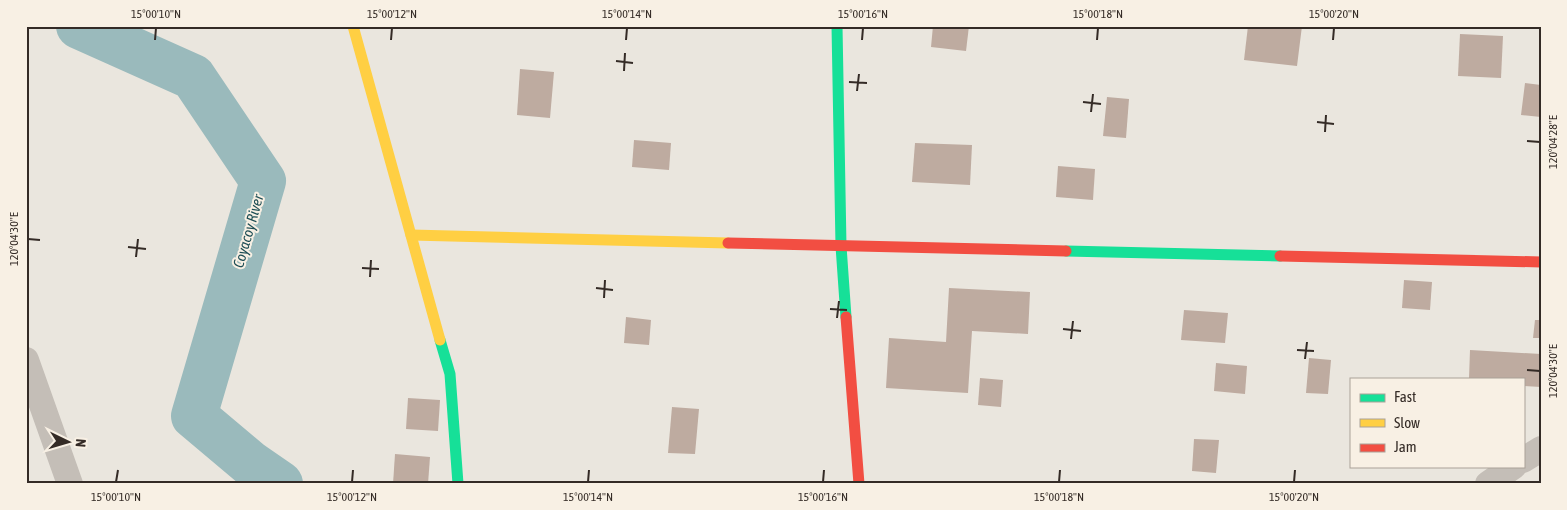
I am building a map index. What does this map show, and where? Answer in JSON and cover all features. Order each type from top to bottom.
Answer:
[{"type":"street","points":[[353,26],[450,374],[458,484]]},
{"type":"street","points":[[837,26],[841,246],[859,484]]},
{"type":"street","points":[[411,235],[1541,262]]},
{"type":"street","points":[[26,360],[70,484]]},
{"type":"street","points":[[1524,459],[1541,449]]},
{"type":"street","points":[[1488,484],[1511,468]]},
{"type":"building","points":[[933,26],[969,26],[966,51],[931,47]]},
{"type":"building","points":[[1248,26],[1302,26],[1297,66],[1244,60]]},
{"type":"building","points":[[1460,34],[1503,36],[1501,78],[1458,76]]},
{"type":"building","points":[[520,69],[554,72],[550,118],[517,115]]},
{"type":"building","points":[[1525,83],[1541,85],[1541,117],[1521,115]]},
{"type":"building","points":[[1107,97],[1129,99],[1126,138],[1103,136]]},
{"type":"building","points":[[634,140],[671,143],[669,170],[632,167]]},
{"type":"building","points":[[915,143],[972,145],[970,185],[912,182]]},
{"type":"building","points":[[1058,166],[1095,169],[1093,200],[1056,197]]},
{"type":"building","points":[[1404,280],[1432,282],[1430,310],[1402,308]]},
{"type":"building","points":[[949,288],[1030,292],[1028,334],[972,331],[968,393],[886,388],[889,338],[946,342]]},
{"type":"building","points":[[1184,310],[1228,313],[1225,343],[1181,340]]},
{"type":"building","points":[[626,317],[651,320],[649,345],[624,343]]},
{"type":"building","points":[[1535,320],[1541,320],[1541,338],[1533,338]]},
{"type":"building","points":[[1470,350],[1541,354],[1541,387],[1524,386],[1524,378],[1469,378]]},
{"type":"building","points":[[1309,358],[1331,360],[1328,394],[1306,393]]},
{"type":"building","points":[[1216,363],[1247,366],[1245,394],[1214,391]]},
{"type":"building","points":[[980,378],[1003,380],[1001,407],[978,405]]},
{"type":"building","points":[[408,398],[440,400],[438,431],[406,429]]},
{"type":"building","points":[[672,407],[699,409],[695,454],[668,453]]},
{"type":"building","points":[[1194,439],[1219,440],[1216,473],[1192,471]]},
{"type":"building","points":[[395,454],[430,457],[428,484],[393,484]]},
{"type":"waterway","name":"Coyacoy River","points":[[79,26],[193,77],[263,181],[194,416],[251,464],[280,484]]},
{"type":"traffic: fast","points":[[837,26],[841,246],[846,317]]},
{"type":"traffic: fast","points":[[1066,251],[1280,256]]},
{"type":"traffic: fast","points":[[440,340],[450,374],[458,484]]},
{"type":"traffic: slow","points":[[353,26],[440,340]]},
{"type":"traffic: slow","points":[[411,235],[728,243]]},
{"type":"traffic: jam","points":[[728,243],[1066,251]]},
{"type":"traffic: jam","points":[[1280,256],[1541,262]]},
{"type":"traffic: jam","points":[[846,317],[859,484]]}]
